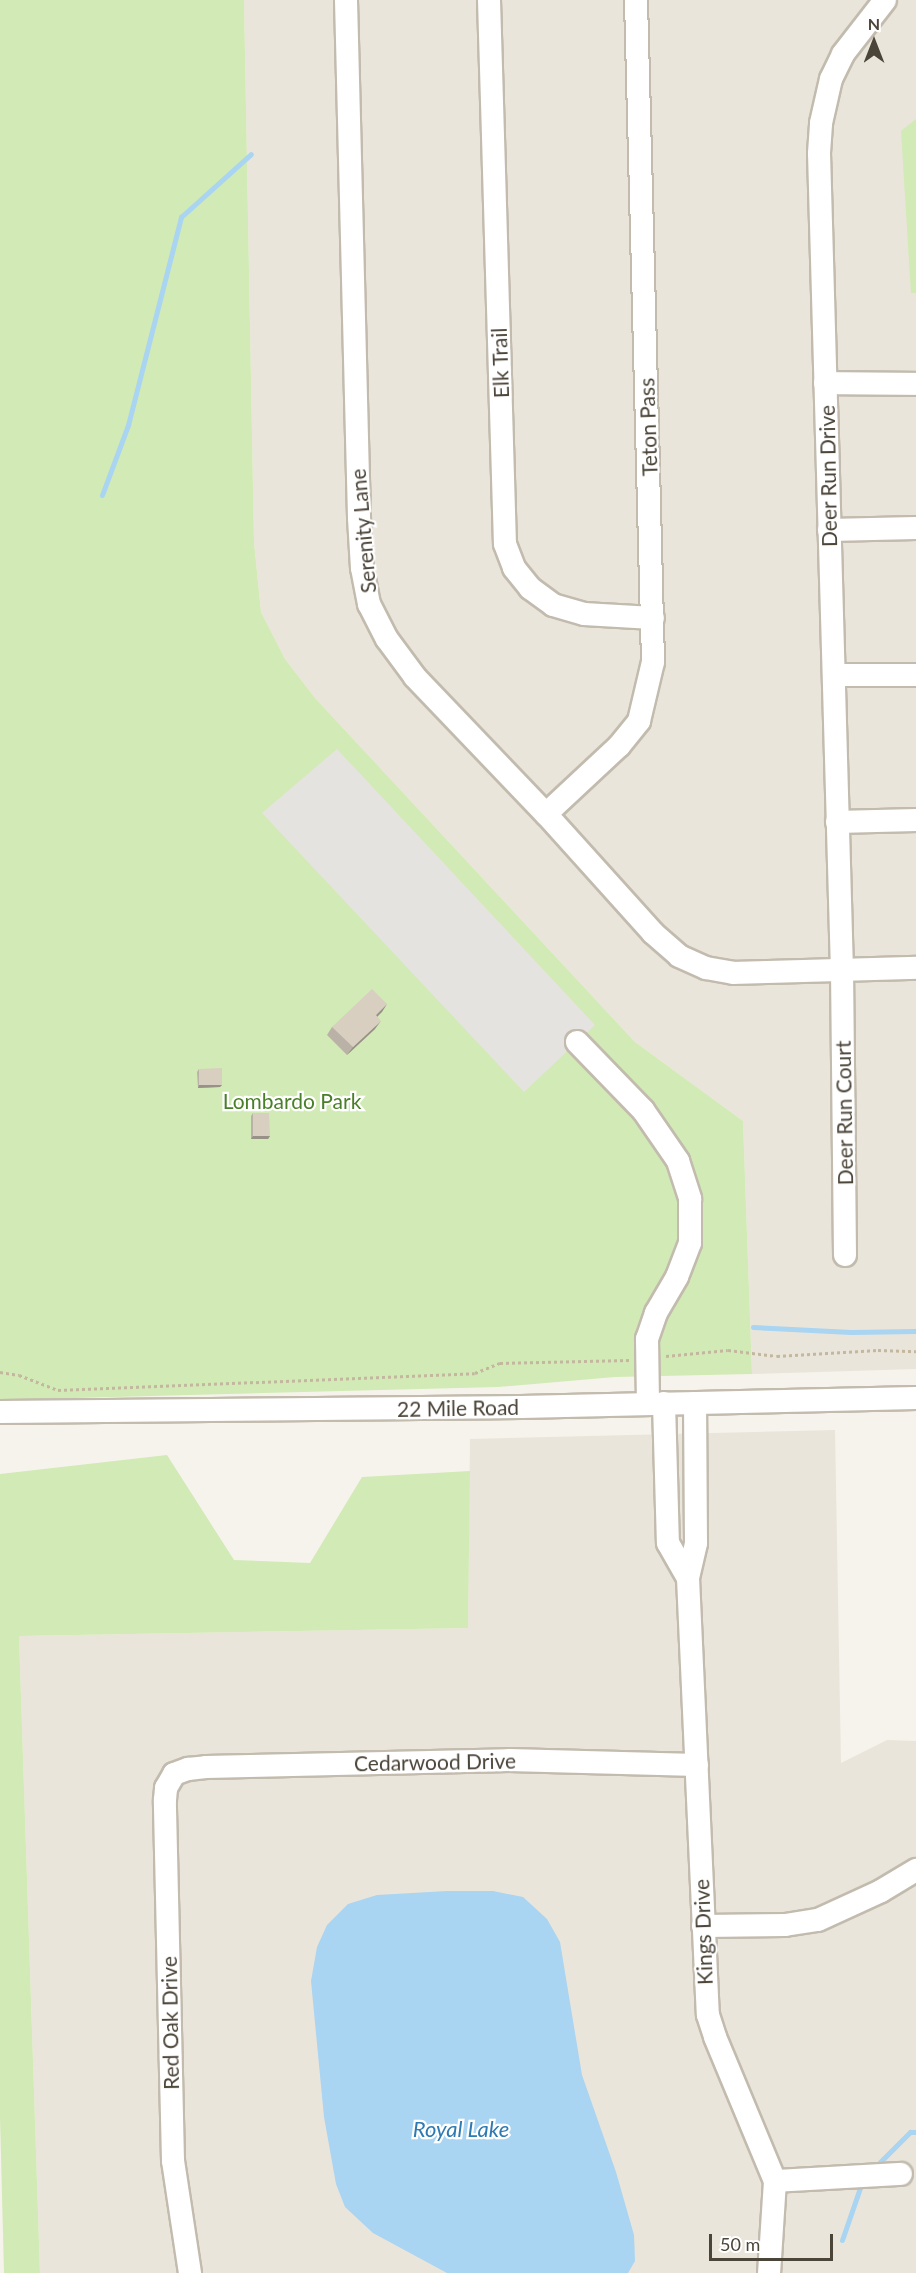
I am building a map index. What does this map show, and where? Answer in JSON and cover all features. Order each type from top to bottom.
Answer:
[{"type":"street","name":"Serenity Lane","points":[[346,0],[362,568],[369,604],[387,639],[415,677],[546,814],[653,933],[679,956],[706,968],[734,974],[916,968]]},
{"type":"street","name":"Elk Trail","points":[[489,0],[505,544],[514,568],[530,588],[553,605],[584,614],[653,618]]},
{"type":"street","name":"Teton Pass","points":[[546,814],[619,746],[639,721],[653,662],[636,0]]},
{"type":"street","name":"Deer Run Drive","points":[[842,971],[819,153],[821,123],[831,79],[843,54],[885,0]]},
{"type":"street","points":[[825,383],[916,384]]},
{"type":"street","points":[[829,530],[916,528]]},
{"type":"street","points":[[834,675],[916,675]]},
{"type":"street","points":[[837,822],[916,820]]},
{"type":"street","name":"Deer Run Court","points":[[842,971],[845,1255]]},
{"type":"street","name":"Kings Drive","points":[[577,1042],[643,1110],[678,1161],[690,1199],[690,1244],[677,1277],[656,1313],[647,1339],[647,1358],[656,1404],[668,1543],[688,1578]]},
{"type":"street","name":"22 Mile Road","points":[[0,1412],[656,1404],[916,1398]]},
{"type":"street","name":"Kings Drive","points":[[695,1403],[696,1543],[688,1578],[708,2015],[718,2046],[775,2181],[769,2273]]},
{"type":"street","name":"Cedarwood Drive","points":[[174,1774],[188,1768],[206,1767],[498,1760],[697,1765]]},
{"type":"street","name":"Red Oak Drive","points":[[174,1774],[166,1788],[165,1800],[173,2161],[190,2273]]},
{"type":"street","points":[[703,1926],[785,1925],[818,1920],[881,1891],[916,1870]]},
{"type":"street","points":[[775,2181],[901,2174]]},
{"type":"path","points":[[0,1372],[19,1375],[58,1390],[475,1373],[500,1364],[647,1358],[728,1350],[777,1356],[878,1350],[916,1351]]},
{"type":"shaded area","points":[[244,0],[916,0],[916,1369],[752,1374],[743,1121],[635,1042],[315,698],[285,659],[261,612],[254,542]]},
{"type":"shaded area","points":[[337,749],[595,1025],[524,1092],[262,813]]},
{"type":"shaded area","points":[[835,1430],[841,1763],[887,1740],[916,1741],[916,2273],[40,2273],[19,1636],[468,1628],[470,1439]]},
{"type":"green space","name":"Lombardo Park","points":[[0,0],[244,0],[254,542],[261,612],[285,659],[315,698],[635,1042],[743,1121],[752,1374],[615,1377],[498,1387],[0,1400]]},
{"type":"green space","points":[[916,119],[916,293],[911,293],[901,131]]},
{"type":"green space","points":[[167,1455],[234,1560],[310,1563],[362,1477],[470,1471],[468,1628],[19,1636],[40,2273],[4,2273],[0,2117],[0,1474]]},
{"type":"water","name":"Royal Lake","points":[[493,1891],[523,1897],[547,1919],[560,1942],[582,2075],[616,2172],[634,2235],[635,2261],[628,2273],[447,2273],[373,2233],[345,2207],[336,2184],[324,2117],[311,1981],[317,1947],[327,1925],[348,1904],[377,1895]]},
{"type":"building","points":[[372,989],[387,1004],[376,1015],[381,1021],[353,1047],[332,1027]]},
{"type":"building","points":[[222,1068],[222,1085],[199,1085],[199,1069]]},
{"type":"building","points":[[253,1113],[269,1113],[270,1136],[253,1136]]},
{"type":"waterway","points":[[102,495],[128,425],[181,217],[251,154]]},
{"type":"waterway","points":[[753,1327],[851,1332],[916,1331]]},
{"type":"waterway","points":[[874,2168],[910,2132],[916,2132]]},
{"type":"waterway","points":[[842,2240],[862,2182]]}]
